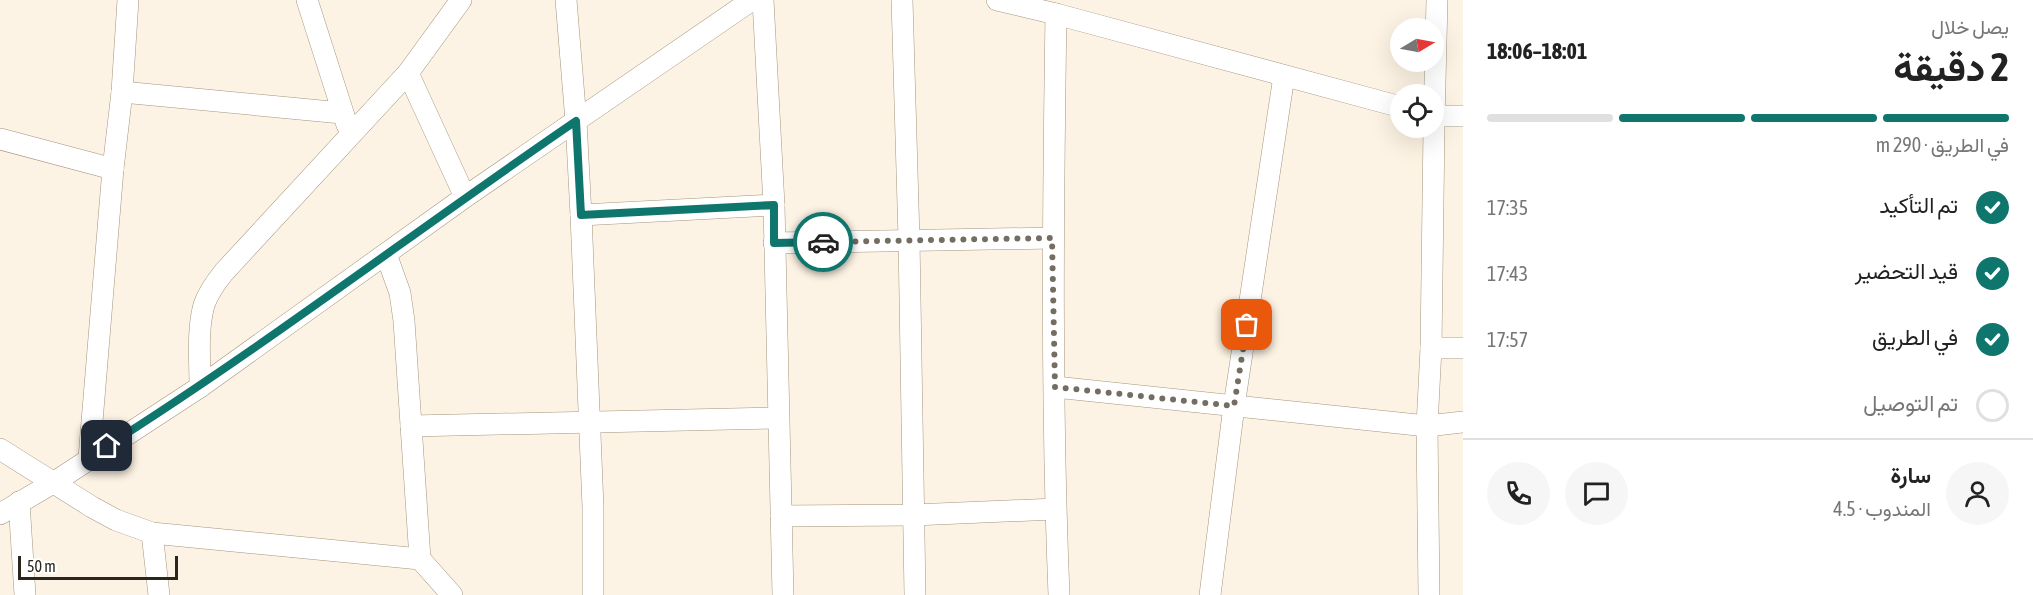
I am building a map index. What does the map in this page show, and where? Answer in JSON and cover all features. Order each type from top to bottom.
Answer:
[{"type":"street","points":[[89,458],[122,92],[128,0]]},
{"type":"street","points":[[307,0],[342,113],[351,133]]},
{"type":"street","points":[[200,387],[201,325],[204,305],[213,286],[408,73],[461,0]]},
{"type":"street","points":[[566,0],[581,215],[593,507],[593,595]]},
{"type":"street","points":[[0,514],[53,483],[200,387],[465,197],[752,0]]},
{"type":"street","points":[[763,0],[774,205],[783,595]]},
{"type":"street","points":[[902,0],[915,595]]},
{"type":"street","points":[[996,0],[1037,5],[1056,14],[1390,104]]},
{"type":"street","points":[[1435,84],[1437,0]]},
{"type":"street","points":[[1056,14],[1052,238],[1059,595]]},
{"type":"street","points":[[408,73],[465,197]]},
{"type":"street","points":[[1210,595],[1234,406],[1284,76]]},
{"type":"street","points":[[122,92],[342,113]]},
{"type":"street","points":[[1444,116],[1463,116]]},
{"type":"street","points":[[1429,595],[1427,426],[1431,348],[1434,138]]},
{"type":"street","points":[[0,139],[114,170]]},
{"type":"street","points":[[581,215],[774,205]]},
{"type":"street","points":[[774,243],[1052,238]]},
{"type":"street","points":[[386,254],[400,293],[420,559],[452,595]]},
{"type":"street","points":[[1431,348],[1463,348]]},
{"type":"street","points":[[1055,387],[1427,426],[1463,422]]},
{"type":"street","points":[[411,426],[778,418]]},
{"type":"street","points":[[0,449],[116,520],[152,533],[420,559]]},
{"type":"street","points":[[19,502],[25,595]]},
{"type":"street","points":[[781,516],[913,515],[1056,508]]},
{"type":"street","points":[[152,533],[159,595]]},
{"type":"way so far","points":[[823,242],[1052,238],[1055,387],[1234,406],[1247,325]]},
{"type":"route","points":[[107,446],[200,387],[465,197],[576,121],[581,215],[774,205],[774,243],[823,242]]}]
